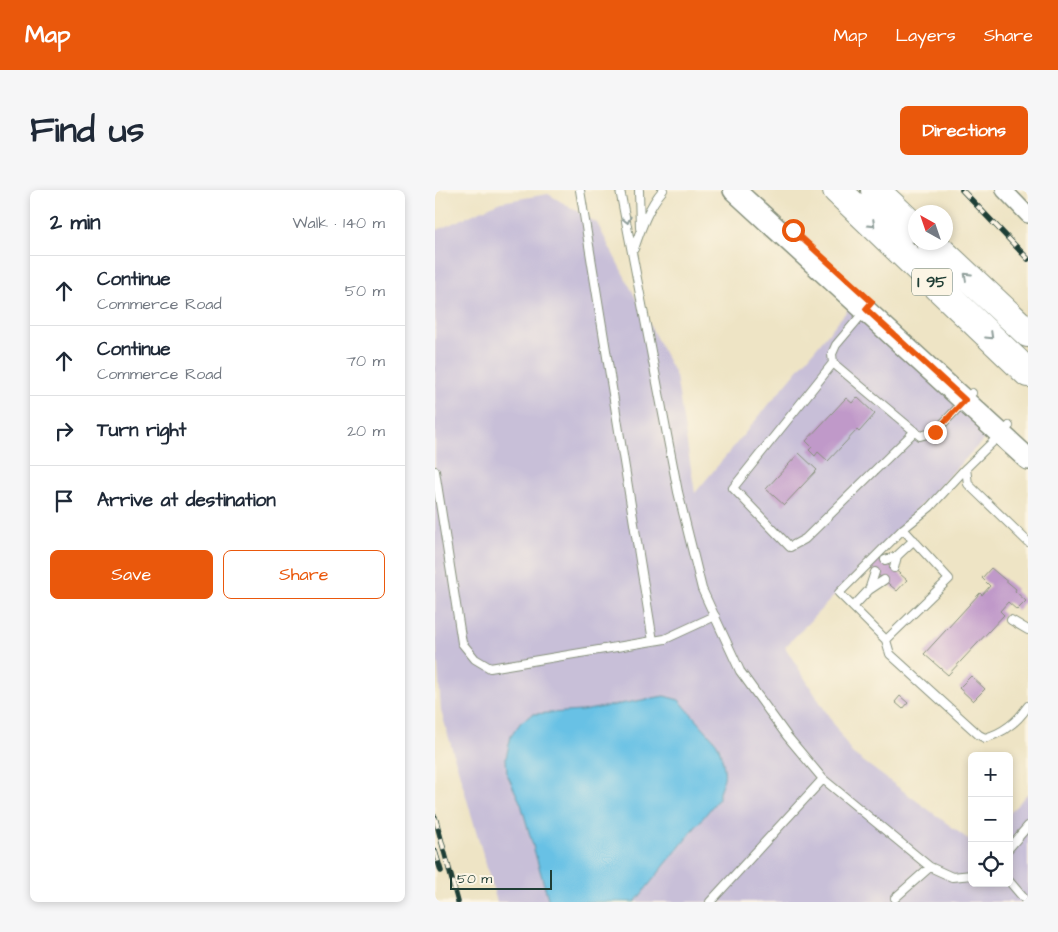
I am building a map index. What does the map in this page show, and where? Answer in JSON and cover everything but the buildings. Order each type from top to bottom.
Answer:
[{"type":"highway","name":"I 95","points":[[837,190],[1028,373]]},
{"type":"highway","points":[[875,190],[908,221]]},
{"type":"highway","name":"I 95","points":[[940,250],[1028,333]]},
{"type":"main road","points":[[734,190],[869,306],[969,397],[1005,430],[1028,458]]},
{"type":"main road","points":[[750,190],[869,306]]},
{"type":"main road","points":[[1005,430],[1028,443]]},
{"type":"street","points":[[1004,190],[1028,215]]},
{"type":"lane","points":[[580,190],[653,641]]},
{"type":"lane","points":[[620,190],[679,492],[702,589],[740,671],[787,736],[823,779],[930,866],[952,877],[968,875]]},
{"type":"lane","points":[[639,190],[640,230]]},
{"type":"lane","points":[[633,251],[640,230],[657,197],[663,190]]},
{"type":"lane","points":[[869,306],[837,345],[832,354],[833,363],[920,436],[935,432],[969,397]]},
{"type":"lane","points":[[833,363],[733,488],[790,547],[805,539],[915,432]]},
{"type":"lane","points":[[1005,430],[930,506],[903,529],[839,593],[886,640],[890,654],[979,735],[985,738],[996,735],[1021,717],[1028,706]]},
{"type":"lane","points":[[966,468],[968,484],[1028,542]]},
{"type":"lane","points":[[435,471],[462,643],[475,659],[490,668],[665,639],[715,616]]},
{"type":"lane","points":[[886,640],[949,579],[903,529]]},
{"type":"lane","points":[[885,560],[897,556],[914,540]]},
{"type":"lane","points":[[894,568],[897,556]]},
{"type":"lane","points":[[869,590],[875,572]]},
{"type":"lane","points":[[853,607],[869,590],[884,580]]},
{"type":"lane","points":[[1011,620],[1028,630]]},
{"type":"lane","points":[[710,902],[823,779]]},
{"type":"lane","points":[[1013,843],[1028,826]]},
{"type":"lane","points":[[895,898],[930,866]]},
{"type":"lane","points":[[1013,886],[1027,902]]},
{"type":"shaded area","points":[[548,194],[597,223],[676,376],[695,493],[851,306],[992,431],[785,647],[852,753],[968,839],[968,887],[1013,887],[1013,810],[1028,793],[1028,902],[497,902],[441,711],[435,623],[435,231],[501,202]]},
{"type":"water","points":[[664,696],[679,700],[716,742],[721,754],[724,770],[719,798],[635,902],[549,902],[521,804],[507,774],[506,758],[511,736],[521,722],[533,714],[582,711]]},
{"type":"railway","points":[[962,190],[1028,259]]},
{"type":"railway","points":[[435,817],[458,902]]},
{"type":"railway","points":[[435,851],[441,871]]},
{"type":"route","points":[[793,230],[872,302],[866,309],[965,400],[935,432]]}]
